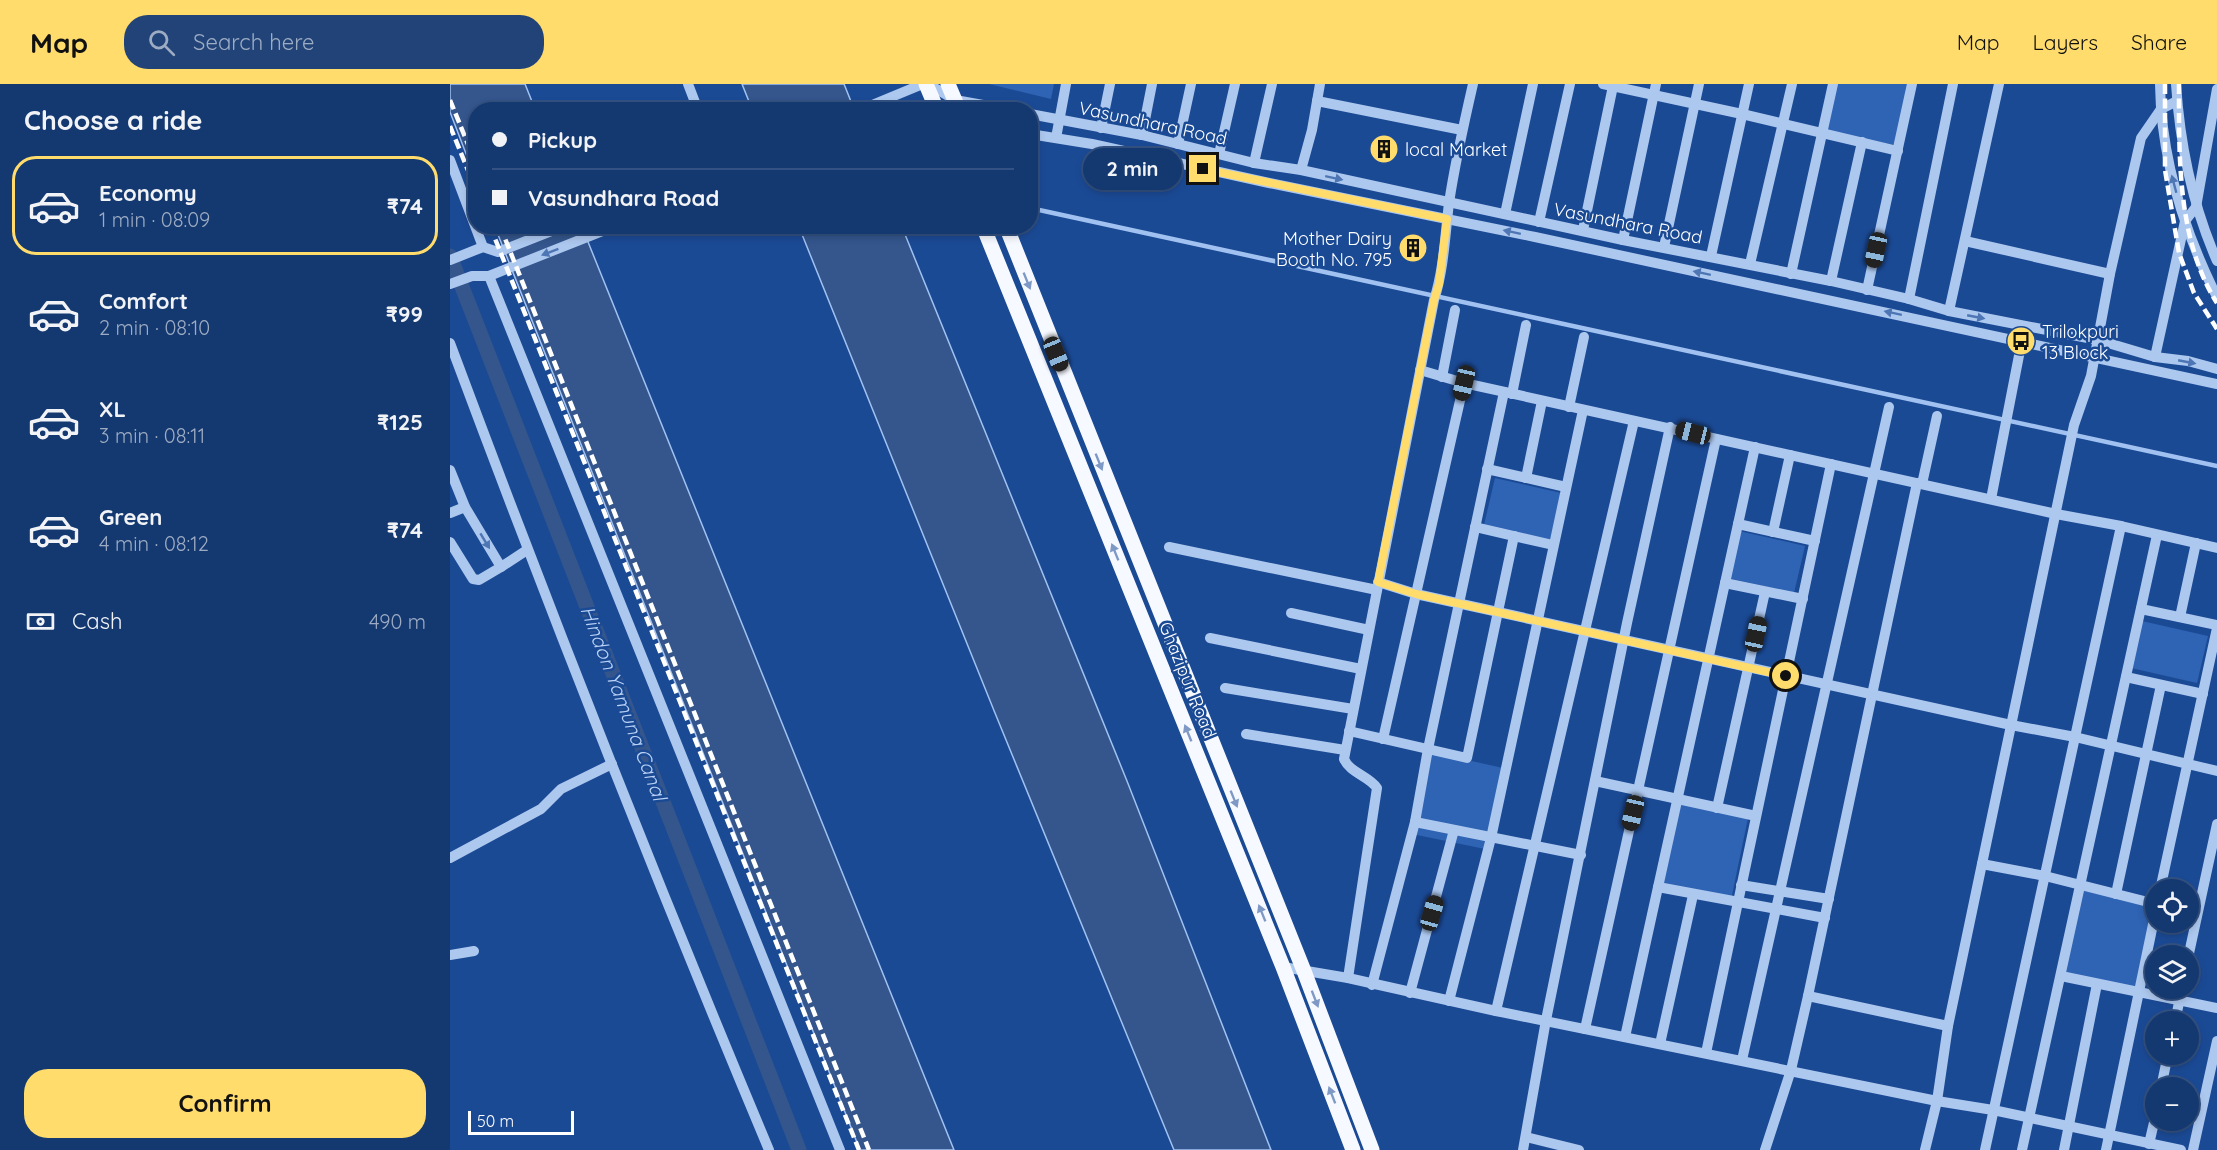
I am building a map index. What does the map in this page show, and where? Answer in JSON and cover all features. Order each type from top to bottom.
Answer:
[{"type":"main road","points":[[926,84],[932,102]]},
{"type":"main road","points":[[948,84],[956,102]]},
{"type":"main road","name":"Ghazipur Road","points":[[986,234],[1283,967],[1353,1150]]},
{"type":"main road","name":"Ghazipur Road","points":[[1009,234],[1304,971],[1372,1150]]},
{"type":"street","points":[[688,84],[695,102]]},
{"type":"street","points":[[880,102],[926,84],[953,102]]},
{"type":"street","points":[[1056,138],[1066,84]]},
{"type":"street","points":[[1101,128],[1110,84]]},
{"type":"street","points":[[1142,135],[1152,84]]},
{"type":"street","points":[[1178,144],[1191,84]]},
{"type":"street","points":[[1219,154],[1234,84]]},
{"type":"street","points":[[1254,163],[1272,84]]},
{"type":"street","points":[[1300,170],[1312,130],[1320,84]]},
{"type":"street","points":[[1348,978],[1377,788],[1373,782],[1347,765],[1344,759],[1345,750],[1439,284],[1449,202],[1473,84]]},
{"type":"street","points":[[1504,214],[1533,84]]},
{"type":"street","points":[[1539,222],[1570,84]]},
{"type":"street","points":[[1623,240],[1656,84]]},
{"type":"street","points":[[1664,247],[1699,84]]},
{"type":"street","points":[[1711,256],[1749,84]]},
{"type":"street","points":[[1750,264],[1792,84]]},
{"type":"street","points":[[1791,274],[1833,84]]},
{"type":"street","points":[[1867,291],[1912,84]]},
{"type":"street","points":[[1909,299],[1953,84]]},
{"type":"street","points":[[1949,311],[1999,84]]},
{"type":"street","points":[[2160,84],[2168,156],[2185,221],[2204,272],[2217,297]]},
{"type":"street","points":[[2176,84],[2180,133],[2196,207],[2217,261]]},
{"type":"street","points":[[1583,230],[1608,85],[1898,151]]},
{"type":"street","points":[[2155,357],[2185,221],[2196,207],[2217,89]]},
{"type":"street","points":[[1317,101],[1462,130]]},
{"type":"street","points":[[1925,1150],[1937,1101],[1948,1026],[2074,425],[2091,376],[2110,274],[2141,138],[2161,109],[2177,101]]},
{"type":"street","name":"Vasundhara Road","points":[[1038,116],[1142,135],[1254,163],[1300,170],[1623,240],[1831,281],[1949,311],[2098,340],[2155,357],[2188,361],[2217,369]]},
{"type":"street","name":"Vasundhara Road","points":[[1038,135],[1092,144],[2217,384]]},
{"type":"street","points":[[1831,281],[1862,142]]},
{"type":"street","points":[[450,160],[468,207]]},
{"type":"street","points":[[478,234],[483,247]]},
{"type":"street","points":[[450,260],[483,247],[498,252],[544,234]]},
{"type":"street","points":[[450,284],[472,276],[489,276],[597,234]]},
{"type":"street","points":[[1965,241],[2110,274]]},
{"type":"street","points":[[489,276],[840,1150]]},
{"type":"street","points":[[1442,377],[1455,310]]},
{"type":"street","points":[[1372,985],[1415,822],[1428,749],[1487,469],[1526,325]]},
{"type":"street","points":[[1991,499],[2025,326]]},
{"type":"street","points":[[1569,407],[1584,337]]},
{"type":"street","points":[[450,343],[527,550],[681,940],[769,1150]]},
{"type":"street","points":[[1420,370],[1464,383],[1569,407],[2217,548]]},
{"type":"street","points":[[1383,739],[1464,383]]},
{"type":"street","points":[[1526,478],[1542,400]]},
{"type":"street","points":[[1742,1060],[1889,407]]},
{"type":"street","points":[[1449,1001],[1491,837],[1583,410]]},
{"type":"street","points":[[1765,1150],[1791,1070],[1872,695],[1937,417]]},
{"type":"street","points":[[1496,1011],[1634,421]]},
{"type":"street","points":[[1523,1150],[1546,1020],[1623,641],[1670,428]]},
{"type":"street","points":[[1585,1029],[1716,439]]},
{"type":"street","points":[[1624,1037],[1755,447]]},
{"type":"street","points":[[1773,532],[1790,455]]},
{"type":"street","points":[[1706,1053],[1831,464]]},
{"type":"street","points":[[1487,469],[1566,487]]},
{"type":"street","points":[[450,470],[465,507],[501,567]]},
{"type":"street","points":[[450,513],[465,507]]},
{"type":"street","points":[[1738,524],[1815,541]]},
{"type":"street","points":[[1985,1150],[2121,526]]},
{"type":"street","points":[[1475,527],[1553,545]]},
{"type":"street","points":[[2022,1150],[2157,535]]},
{"type":"street","points":[[1349,731],[1467,758],[1514,536]]},
{"type":"street","points":[[450,542],[474,579],[479,580],[527,550]]},
{"type":"street","points":[[2180,617],[2196,543]]},
{"type":"street","points":[[1169,547],[1416,594],[1669,651],[2075,737],[2217,771]]},
{"type":"street","points":[[1725,583],[1803,599]]},
{"type":"street","points":[[1718,808],[1765,592]]},
{"type":"street","points":[[2141,609],[2217,627],[2162,879]]},
{"type":"street","points":[[1291,613],[1369,630]]},
{"type":"street","points":[[1210,638],[1361,669]]},
{"type":"street","points":[[2126,677],[2203,694]]},
{"type":"street","points":[[2116,894],[2161,685]]},
{"type":"street","points":[[1225,688],[1353,709]]},
{"type":"street","points":[[1246,734],[1345,750]]},
{"type":"street","points":[[450,858],[541,809],[561,789],[612,765]]},
{"type":"street","points":[[1595,782],[1756,816]]},
{"type":"street","points":[[1415,822],[1581,855]]},
{"type":"street","points":[[2191,945],[2217,824]]},
{"type":"street","points":[[1410,993],[1454,830]]},
{"type":"street","points":[[1982,864],[2045,876],[2145,901]]},
{"type":"street","points":[[1741,885],[1829,899]]},
{"type":"street","points":[[1658,887],[1825,918]]},
{"type":"street","points":[[1660,1044],[1693,895]]},
{"type":"street","points":[[2106,1150],[2151,933]]},
{"type":"street","points":[[450,955],[474,951]]},
{"type":"street","points":[[1283,967],[1348,978],[1496,1011],[1937,1101],[1994,1110],[2069,1128],[2181,1150]]},
{"type":"street","points":[[2061,976],[2217,1008]]},
{"type":"street","points":[[2064,1150],[2097,984]]},
{"type":"street","points":[[1808,996],[1948,1026]]},
{"type":"street","points":[[2177,1011],[2179,1001]]},
{"type":"street","points":[[2193,1150],[2217,1041]]},
{"type":"street","points":[[2149,1144],[2152,1131]]},
{"type":"street","points":[[1526,1137],[1552,1147],[1579,1150]]},
{"type":"shaded area","points":[[450,84],[525,84],[532,102],[468,102],[468,159],[450,112]]},
{"type":"shaded area","points":[[742,84],[844,84],[851,102],[749,102]]},
{"type":"shaded area","points":[[989,84],[1054,84],[1051,99]]},
{"type":"shaded area","points":[[1832,84],[1908,84],[1895,145],[1822,130]]},
{"type":"shaded area","points":[[498,234],[585,234],[954,1150],[860,1150]]},
{"type":"shaded area","points":[[802,234],[905,234],[1127,781],[1271,1150],[1174,1150]]},
{"type":"shaded area","points":[[1495,478],[1561,493],[1550,540],[1484,525]]},
{"type":"shaded area","points":[[1739,531],[1805,546],[1794,593],[1728,578]]},
{"type":"shaded area","points":[[2142,621],[2208,636],[2197,683],[2131,668]]},
{"type":"shaded area","points":[[1431,752],[1503,768],[1485,849],[1412,834]]},
{"type":"shaded area","points":[[1676,802],[1748,818],[1731,900],[1657,885]]},
{"type":"shaded area","points":[[2080,890],[2145,904],[2145,933],[2147,933],[2135,988],[2062,973]]},
{"type":"waterway","points":[[1038,210],[2217,466]]},
{"type":"waterway","name":"Hindon Yamuna Canal","points":[[450,256],[799,1150]]},
{"type":"railway","points":[[2165,84],[2165,170],[2179,253],[2194,293],[2217,329]]},
{"type":"railway","points":[[2179,84],[2180,168],[2187,225],[2194,252],[2217,303]]},
{"type":"railway","points":[[450,100],[468,144]]},
{"type":"railway","points":[[450,126],[468,170]]},
{"type":"railway","points":[[493,234],[859,1150]]},
{"type":"railway","points":[[503,234],[869,1150]]},
{"type":"place","name":"local Market","points":[[1384,149]]},
{"type":"place","name":"Mother Dairy Booth No. 795","points":[[1413,248]]},
{"type":"place","name":"Trilokpuri 13 Block","points":[[2021,341]]},
{"type":"route","points":[[1203,169],[1447,219],[1439,284],[1378,582],[1416,594],[1786,676]]}]
